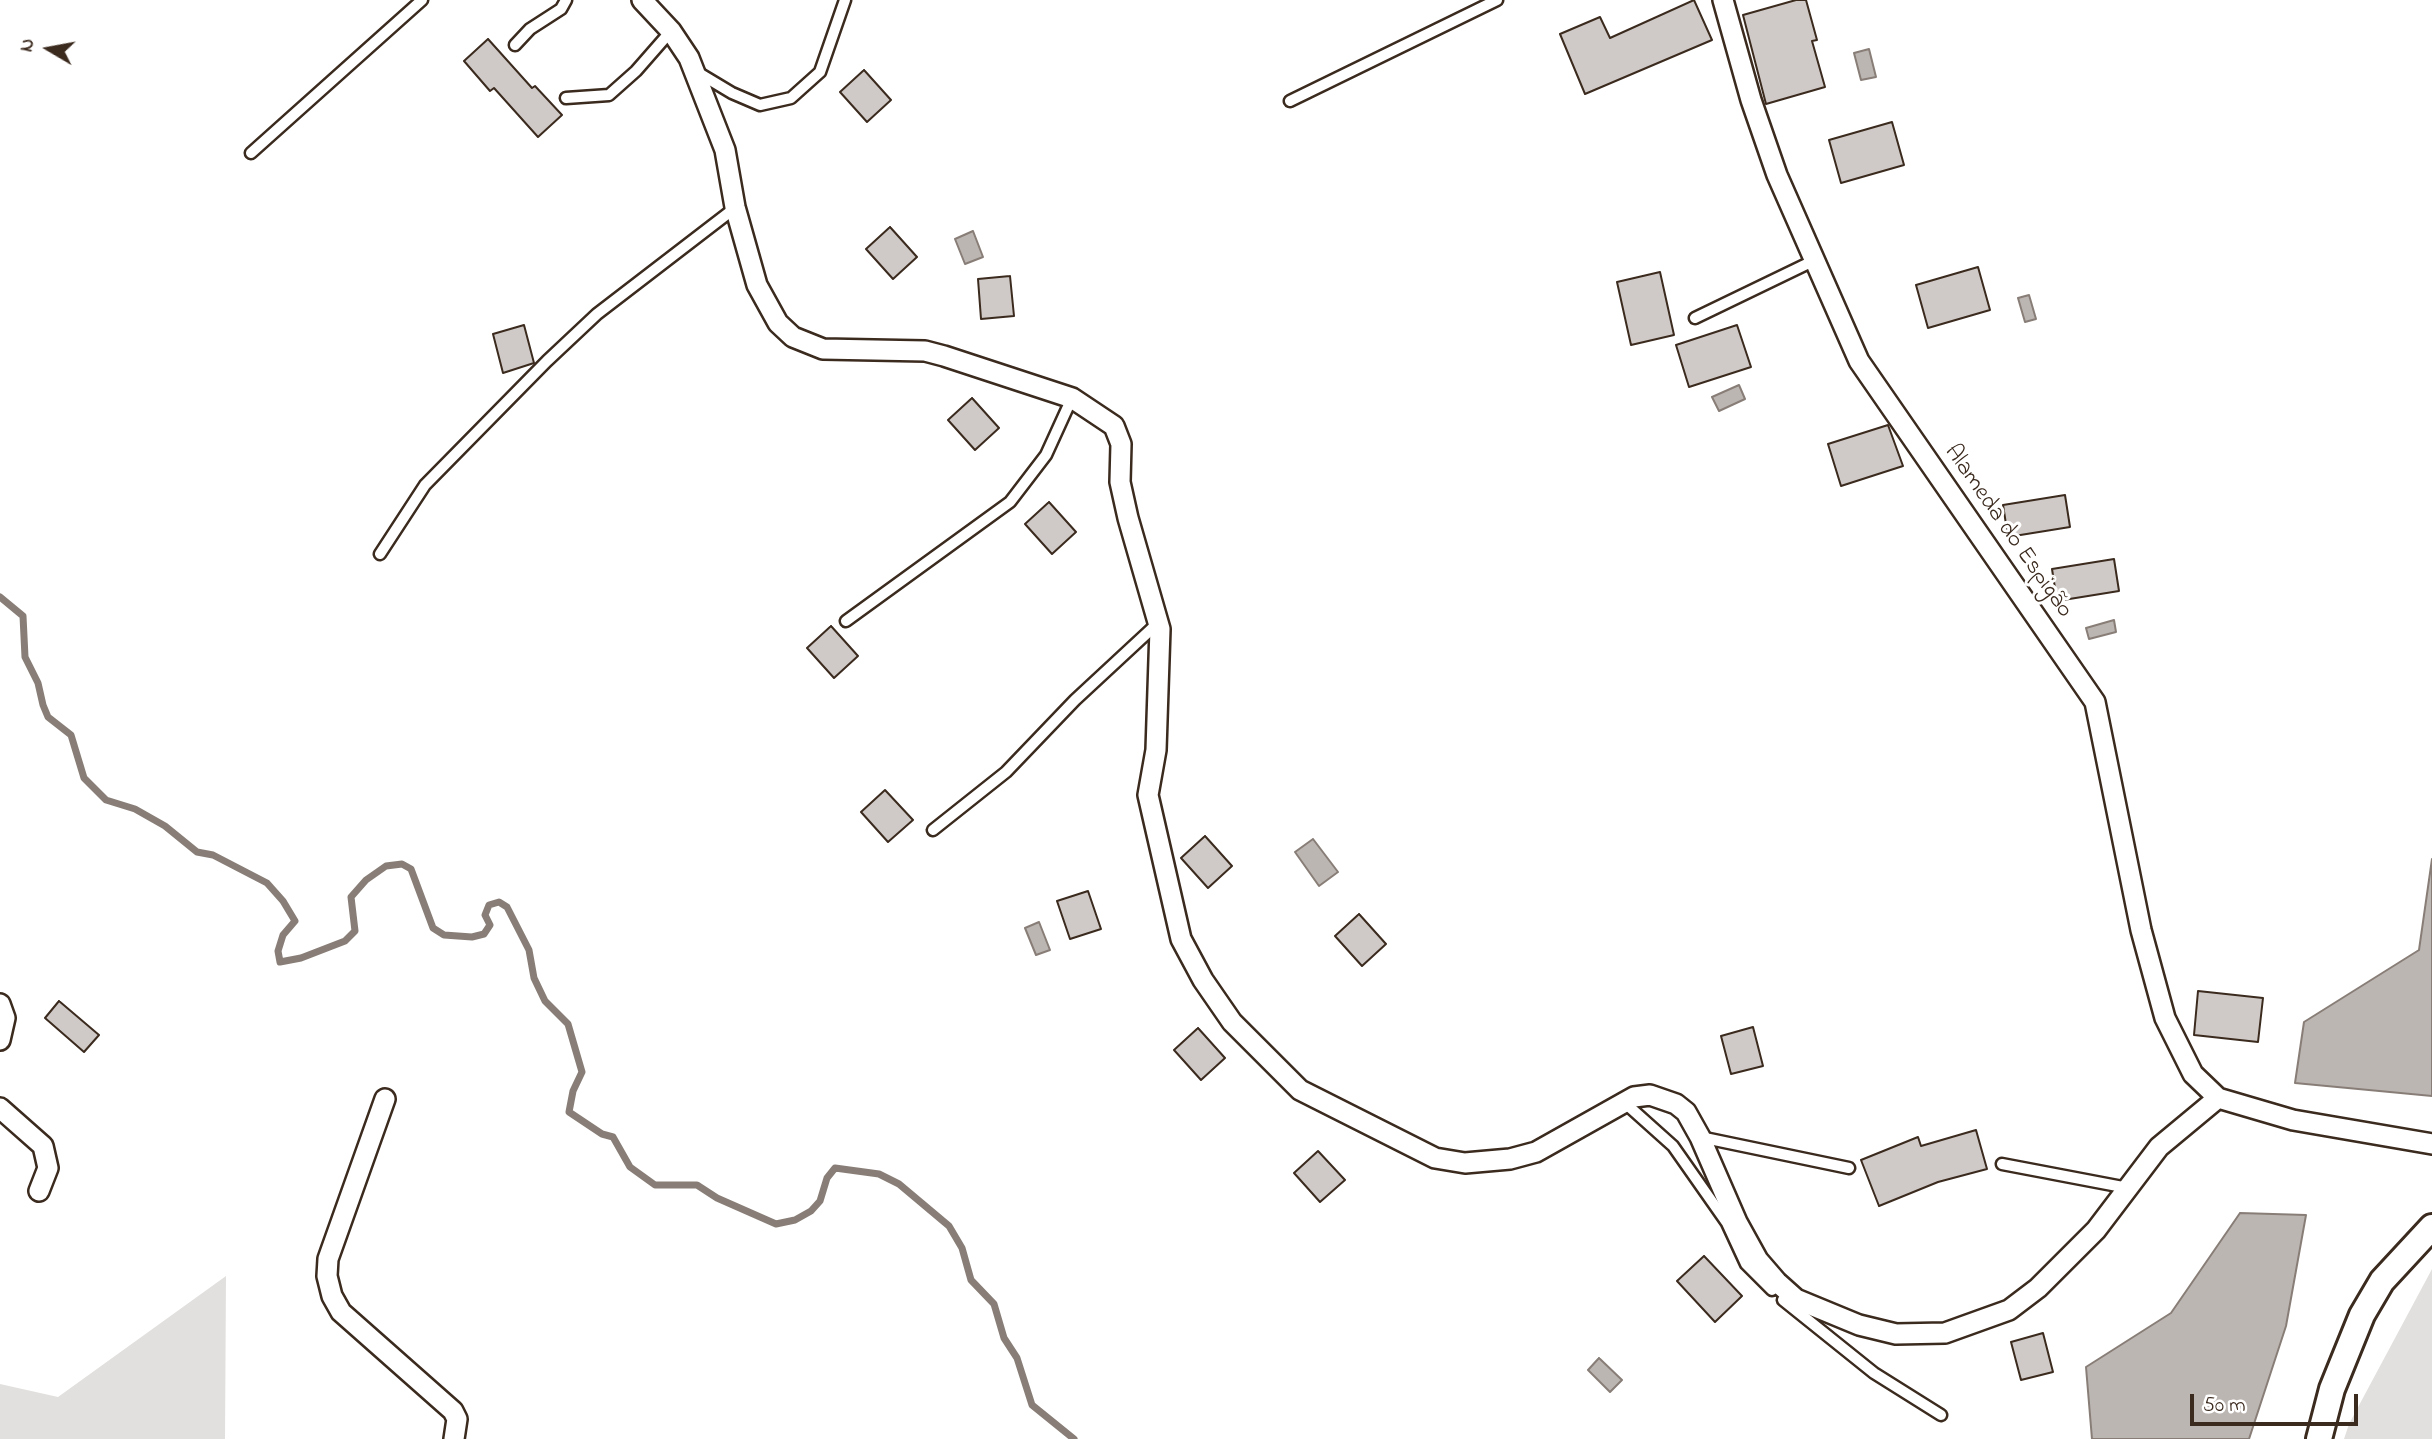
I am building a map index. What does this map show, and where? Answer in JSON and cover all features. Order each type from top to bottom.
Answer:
[{"type":"street","points":[[642,0],[671,31],[694,70],[726,150],[735,207],[757,285],[778,323],[793,337],[823,349],[925,351],[1072,398],[1114,426],[1121,444],[1120,482],[1158,622],[1156,750],[1148,795],[1163,871],[1187,950],[1203,980],[1232,1022],[1300,1090],[1435,1158],[1465,1163],[1510,1159],[1536,1152],[1625,1103],[1650,1095],[1676,1104],[1686,1112],[1700,1137],[1737,1222],[1758,1260],[1777,1282],[1796,1299],[1859,1325],[1896,1334],[1945,1333],[2008,1310],[2043,1283],[2096,1230],[2160,1147],[2218,1098],[2293,1119],[2432,1144]]},
{"type":"street","name":"Alameda do Espigão","points":[[1724,0],[1751,100],[1777,175],[1859,361],[2095,702],[2141,930],[2165,1018],[2193,1074],[2218,1098]]},
{"type":"street","points":[[0,1004],[5,1018],[5,1032],[0,1040]]},
{"type":"street","points":[[385,1099],[328,1259],[327,1276],[332,1296],[341,1312],[453,1411],[457,1419],[454,1439]]},
{"type":"street","points":[[0,1108],[43,1146],[48,1168],[38,1191]]},
{"type":"street","points":[[2319,1439],[2332,1389],[2362,1315],[2382,1280],[2432,1227]]},
{"type":"lane","points":[[251,153],[422,0]]},
{"type":"lane","points":[[515,46],[530,29],[561,9],[566,0]]},
{"type":"lane","points":[[694,70],[732,93],[760,105],[791,98],[820,72],[845,0]]},
{"type":"lane","points":[[1290,101],[1497,0]]},
{"type":"lane","points":[[566,98],[609,95],[636,71],[671,31]]},
{"type":"lane","points":[[380,554],[425,485],[547,361],[597,314],[735,207]]},
{"type":"lane","points":[[1695,318],[1813,261]]},
{"type":"lane","points":[[846,621],[1010,502],[1046,455],[1072,398]]},
{"type":"lane","points":[[933,830],[1006,772],[1075,700],[1158,622]]},
{"type":"lane","points":[[1625,1103],[1673,1146],[1727,1223],[1746,1264],[1784,1301],[1874,1373],[1941,1415]]},
{"type":"lane","points":[[1700,1137],[1849,1168]]},
{"type":"lane","points":[[2002,1164],[2128,1188]]},
{"type":"shaded area","points":[[1869,49],[1876,77],[1861,80],[1854,53]]},
{"type":"shaded area","points":[[973,231],[983,257],[965,264],[955,239]]},
{"type":"shaded area","points":[[2029,295],[2036,319],[2025,322],[2018,298]]},
{"type":"shaded area","points":[[1739,385],[1745,399],[1719,411],[1712,397]]},
{"type":"shaded area","points":[[2114,620],[2116,632],[2089,639],[2086,628]]},
{"type":"shaded area","points":[[1313,839],[1338,872],[1319,886],[1295,852]]},
{"type":"shaded area","points":[[2432,859],[2432,1096],[2295,1083],[2304,1022],[2419,950]]},
{"type":"shaded area","points":[[1039,922],[1050,950],[1036,955],[1025,928]]},
{"type":"shaded area","points":[[2240,1213],[2306,1215],[2286,1326],[2249,1439],[2092,1439],[2086,1367],[2171,1313]]},
{"type":"shaded area","points":[[2432,1269],[2432,1439],[2344,1439],[2349,1424]]},
{"type":"shaded area","points":[[226,1276],[225,1439],[0,1439],[0,1384],[58,1397]]},
{"type":"shaded area","points":[[1599,1358],[1622,1380],[1610,1392],[1588,1370]]},
{"type":"building","points":[[1694,0],[1712,40],[1585,94],[1560,34],[1600,17],[1610,38]]},
{"type":"building","points":[[1796,0],[1806,0],[1817,40],[1812,41],[1825,87],[1766,104],[1743,15]]},
{"type":"building","points":[[488,39],[532,88],[535,86],[562,115],[538,137],[494,88],[490,91],[464,61]]},
{"type":"building","points":[[864,70],[891,100],[867,122],[840,92]]},
{"type":"building","points":[[1892,122],[1904,165],[1841,183],[1829,140]]},
{"type":"building","points":[[890,227],[917,257],[893,279],[866,249]]},
{"type":"building","points":[[1978,267],[1990,310],[1928,328],[1916,285]]},
{"type":"building","points":[[1660,272],[1674,335],[1631,345],[1617,282]]},
{"type":"building","points":[[1010,276],[1014,316],[981,319],[978,279]]},
{"type":"building","points":[[524,325],[534,363],[503,373],[493,334]]},
{"type":"building","points":[[1737,325],[1751,367],[1689,387],[1676,345]]},
{"type":"building","points":[[972,398],[999,428],[975,450],[948,420]]},
{"type":"building","points":[[1888,425],[1903,466],[1841,486],[1828,444]]},
{"type":"building","points":[[2065,495],[2070,527],[2008,537],[2003,505]]},
{"type":"building","points":[[1049,502],[1076,532],[1052,554],[1025,524]]},
{"type":"building","points":[[2114,559],[2119,591],[2057,601],[2052,569]]},
{"type":"building","points":[[831,626],[858,656],[834,678],[807,648]]},
{"type":"building","points":[[885,790],[913,820],[888,842],[861,812]]},
{"type":"building","points":[[1205,836],[1232,866],[1208,888],[1181,858]]},
{"type":"building","points":[[1088,891],[1101,929],[1070,939],[1057,901]]},
{"type":"building","points":[[1359,914],[1386,944],[1362,966],[1335,936]]},
{"type":"building","points":[[2198,991],[2263,998],[2258,1042],[2194,1035]]},
{"type":"building","points":[[59,1001],[99,1035],[84,1052],[45,1018]]},
{"type":"building","points":[[1753,1027],[1763,1066],[1731,1074],[1721,1036]]},
{"type":"building","points":[[1198,1028],[1225,1058],[1201,1080],[1174,1050]]},
{"type":"building","points":[[1976,1130],[1987,1169],[1938,1182],[1879,1206],[1861,1160],[1918,1137],[1921,1146]]},
{"type":"building","points":[[1318,1151],[1345,1180],[1320,1202],[1294,1173]]},
{"type":"building","points":[[1704,1256],[1742,1296],[1715,1322],[1677,1281]]},
{"type":"building","points":[[2043,1333],[2053,1372],[2021,1380],[2011,1342]]},
{"type":"waterway","points":[[0,597],[23,616],[25,657],[38,683],[43,705],[48,717],[71,735],[84,778],[106,800],[135,809],[165,826],[197,852],[213,855],[267,883],[283,901],[295,921],[283,935],[278,951],[280,962],[301,958],[345,941],[355,931],[351,897],[366,880],[386,866],[402,864],[411,869],[433,928],[444,935],[472,937],[484,934],[490,925],[485,915],[489,905],[499,902],[507,907],[529,950],[534,978],[545,1001],[568,1024],[582,1072],[573,1091],[569,1112],[602,1134],[613,1137],[630,1167],[655,1185],[697,1185],[717,1198],[776,1224],[795,1220],[811,1211],[820,1201],[827,1178],[835,1168],[879,1174],[899,1184],[949,1226],[962,1248],[971,1280],[994,1304],[1004,1338],[1017,1358],[1032,1405],[1074,1439]]}]
